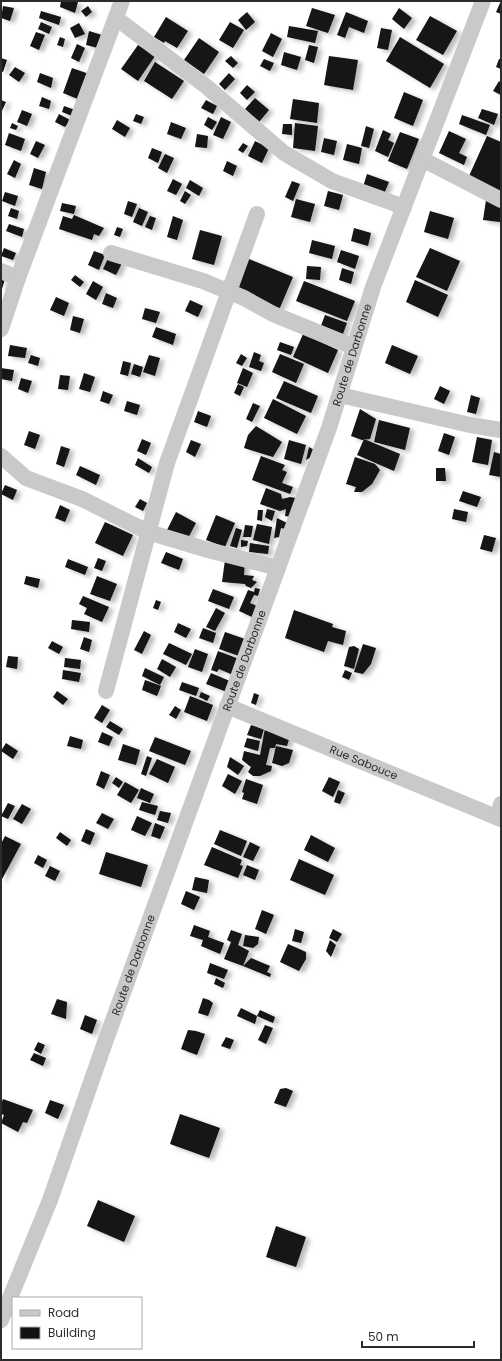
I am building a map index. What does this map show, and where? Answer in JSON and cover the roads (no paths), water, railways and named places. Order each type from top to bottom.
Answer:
[{"type":"street","points":[[1,329],[18,278],[122,1]]},
{"type":"street","name":"Route de Darbonne","points":[[1,1320],[50,1200],[227,706],[329,428],[373,287],[483,1]]},
{"type":"street","points":[[116,18],[207,87],[284,153],[332,181],[404,207]]},
{"type":"street","points":[[422,159],[501,200]]},
{"type":"street","points":[[106,691],[167,463],[257,214]]},
{"type":"street","points":[[111,253],[203,281],[244,298],[273,314],[354,347]]},
{"type":"street","points":[[1,271],[18,278]]},
{"type":"street","points":[[340,395],[470,425],[501,430]]},
{"type":"street","points":[[1,456],[26,478],[82,499],[148,532],[208,550],[278,568]]},
{"type":"street","name":"Rue Sabouce","points":[[227,706],[500,813]]}]
